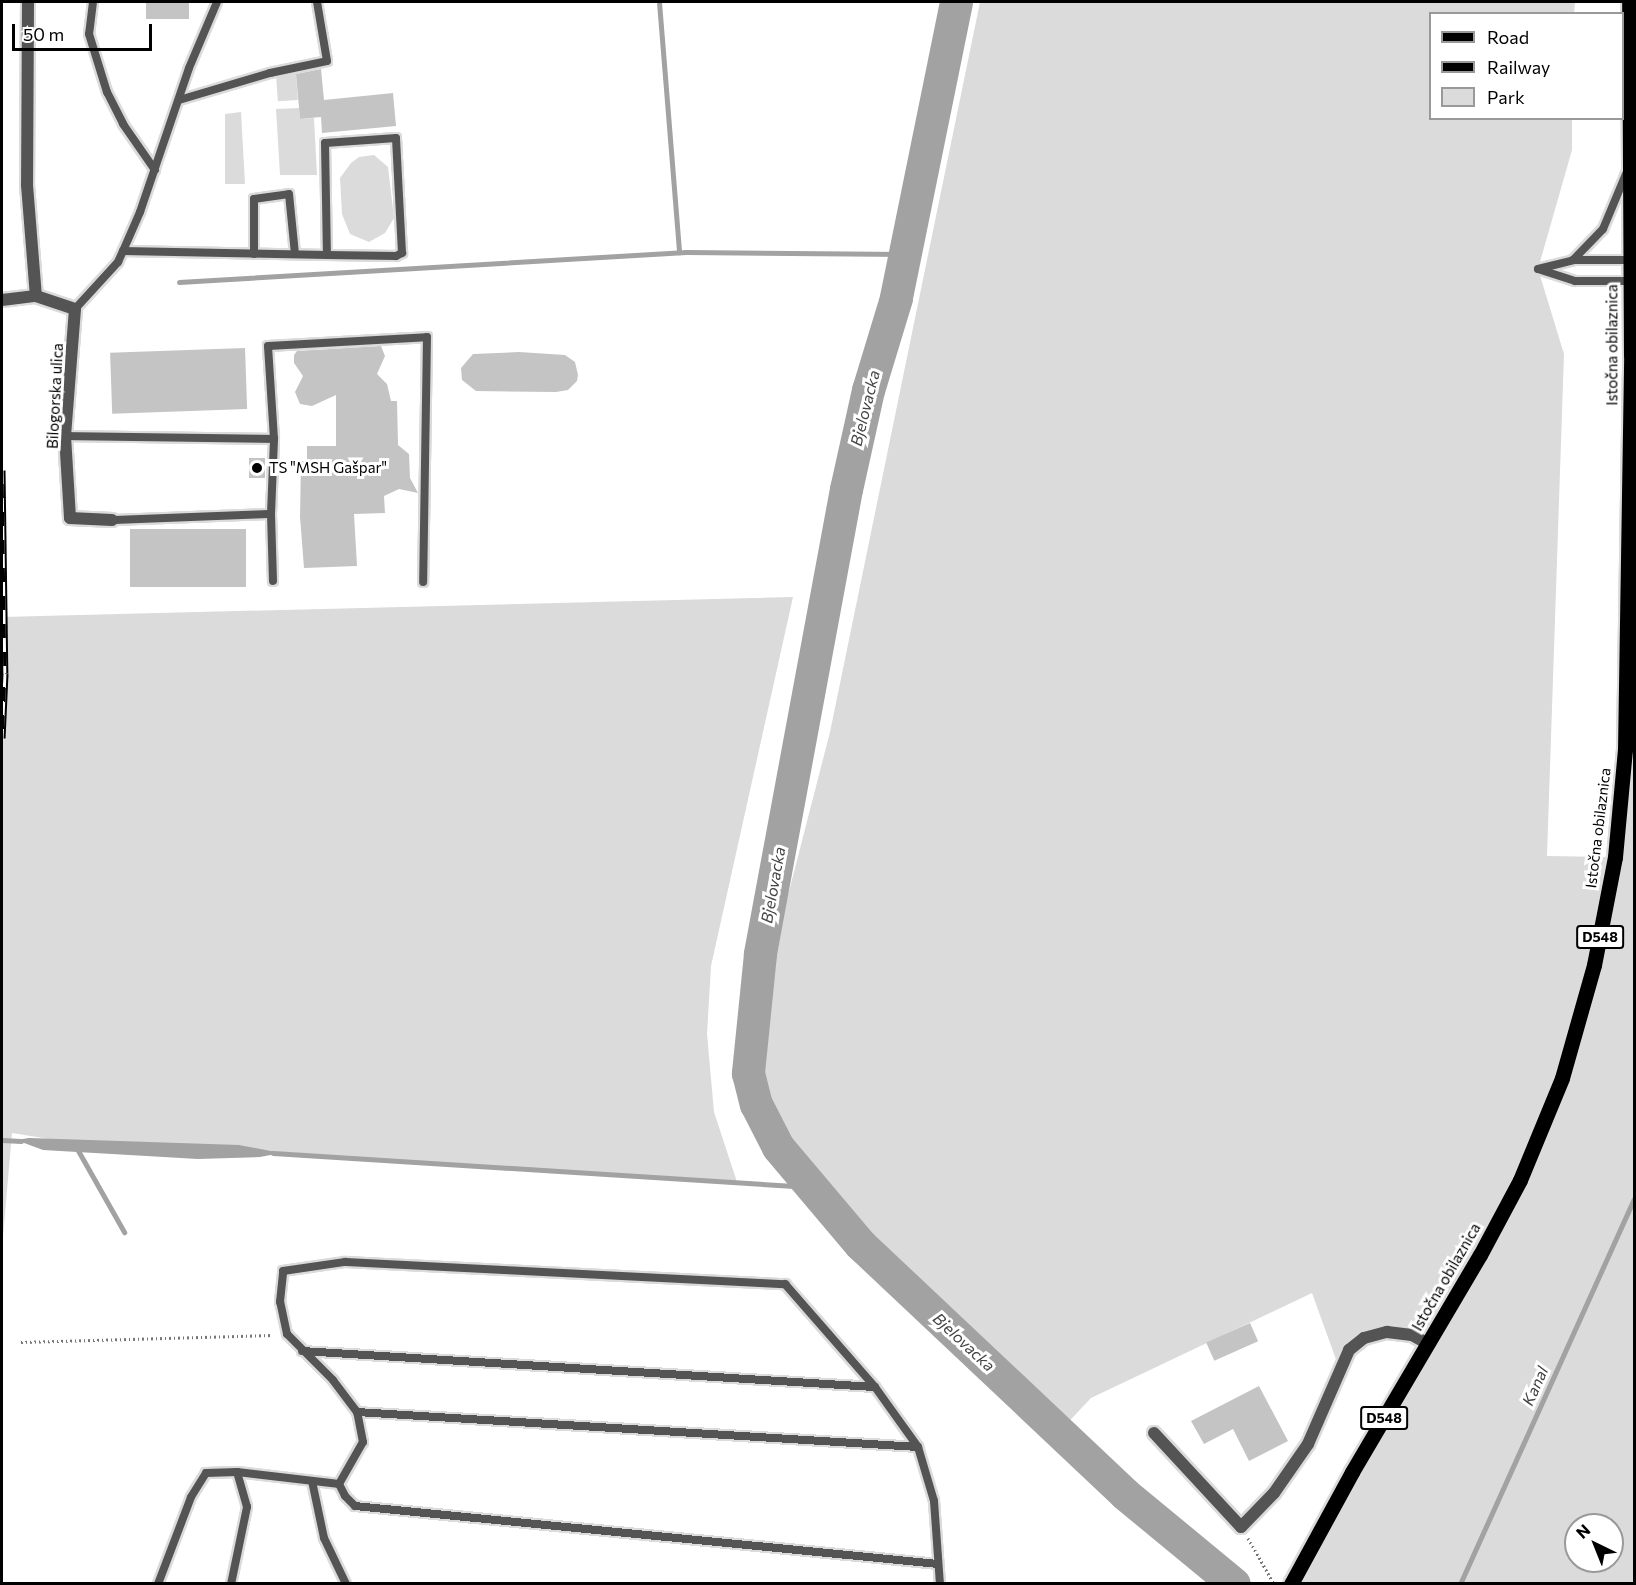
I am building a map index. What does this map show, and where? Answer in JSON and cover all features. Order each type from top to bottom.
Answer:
[{"type":"main road","name":"Istočna obilaznica","points":[[1291,1584],[1352,1472],[1428,1344],[1520,1180],[1562,1078],[1594,965],[1615,857],[1625,750],[1633,352],[1629,2]]},
{"type":"street","points":[[28,2],[27,185],[36,296]]},
{"type":"street","points":[[2,300],[36,296],[75,309]]},
{"type":"street","name":"Bilogorska ulica","points":[[75,309],[65,436],[70,518],[112,520]]},
{"type":"street","points":[[1154,1433],[1241,1527],[1274,1493],[1303,1453],[1349,1350],[1364,1338],[1387,1332],[1412,1335],[1428,1344]]},
{"type":"lane","points":[[93,2],[89,34],[107,92],[123,124],[154,170]]},
{"type":"lane","points":[[75,309],[118,262],[216,2]]},
{"type":"lane","points":[[179,100],[270,73],[327,61],[317,2]]},
{"type":"lane","points":[[123,251],[254,254],[396,256],[402,253],[396,138],[325,143],[327,255]]},
{"type":"lane","points":[[1573,260],[1603,229],[1630,165]]},
{"type":"lane","points":[[254,254],[254,199],[289,194],[295,254]]},
{"type":"lane","points":[[1632,260],[1573,260],[1538,269],[1575,280],[1632,281]]},
{"type":"lane","points":[[273,581],[271,514],[274,439],[268,346],[427,337],[423,582]]},
{"type":"lane","points":[[65,436],[274,439]]},
{"type":"lane","points":[[112,520],[271,514]]},
{"type":"lane","points":[[339,1484],[363,1442],[357,1412],[333,1380],[287,1335],[280,1302],[283,1270],[345,1262],[784,1284],[875,1386],[918,1447],[934,1501],[940,1584]]},
{"type":"lane","points":[[302,1351],[875,1386]]},
{"type":"lane","points":[[357,1412],[918,1447]]},
{"type":"lane","points":[[158,1584],[191,1497],[206,1473],[237,1473],[339,1484]]},
{"type":"lane","points":[[231,1584],[247,1507],[237,1473]]},
{"type":"lane","points":[[312,1481],[324,1538],[346,1584]]},
{"type":"lane","points":[[339,1484],[345,1496],[355,1506],[938,1564]]},
{"type":"path","points":[[21,1342],[287,1335]]},
{"type":"path","points":[[1241,1527],[1274,1584]]},
{"type":"green space","points":[[980,2],[1575,2],[1574,12],[1429,12],[1429,120],[1572,120],[1572,150],[1538,269],[1564,354],[1547,856],[1609,857],[1619,814],[1634,355],[1634,1583],[1291,1583],[1426,1336],[1394,1324],[1360,1334],[1346,1343],[1338,1365],[1312,1293],[1091,1398],[1059,1432],[860,1244],[778,1147],[756,1104],[748,1073],[751,1039],[830,732]]},
{"type":"green space","points":[[296,74],[298,100],[278,101],[276,75]]},
{"type":"green space","points":[[299,108],[300,119],[314,118],[317,175],[280,175],[276,109]]},
{"type":"green space","points":[[241,112],[245,184],[225,184],[225,114]]},
{"type":"green space","points":[[374,155],[388,167],[394,218],[385,233],[369,242],[350,234],[342,214],[340,178],[351,163],[359,157]]},
{"type":"green space","points":[[793,597],[711,966],[707,1034],[714,1112],[737,1182],[250,1151],[74,1143],[12,1133],[2,1248],[2,617]]},
{"type":"shaded area","points":[[29,1138],[239,1145],[281,1153],[260,1157],[198,1159],[43,1150],[16,1140]]},
{"type":"building","points":[[146,2],[189,2],[189,19],[146,19]]},
{"type":"building","points":[[321,69],[324,100],[393,93],[396,126],[322,133],[321,117],[300,119],[296,74]]},
{"type":"building","points":[[381,346],[385,356],[377,374],[387,384],[391,401],[397,401],[398,445],[409,454],[410,478],[418,493],[399,489],[384,496],[385,513],[354,514],[357,566],[304,568],[300,517],[301,461],[307,461],[307,446],[336,446],[336,395],[312,406],[300,404],[295,392],[303,376],[294,363],[294,355],[297,351]]},
{"type":"building","points":[[245,348],[247,409],[112,414],[110,353]]},
{"type":"building","points":[[519,352],[565,355],[575,362],[577,381],[568,390],[556,392],[476,391],[462,380],[461,368],[473,354]]},
{"type":"building","name":"TS \"MSH Gašpar\"","points":[[249,458],[265,458],[265,478],[249,478]]},
{"type":"building","points":[[130,529],[246,529],[246,587],[130,587]]},
{"type":"building","points":[[1250,1323],[1258,1341],[1214,1361],[1206,1343]]},
{"type":"building","points":[[1259,1386],[1288,1441],[1249,1461],[1233,1429],[1204,1444],[1191,1421]]},
{"type":"waterway","points":[[659,2],[679,252]]},
{"type":"waterway","name":"Bjelovacka","points":[[956,2],[896,298],[868,390],[846,489],[760,954],[748,1073],[756,1104],[778,1147],[860,1244],[1125,1494],[1234,1584]]},
{"type":"waterway","points":[[179,282],[686,252],[905,254]]},
{"type":"waterway","points":[[2,1140],[21,1141]]},
{"type":"waterway","points":[[76,1147],[124,1232]]},
{"type":"waterway","points":[[273,1153],[810,1187]]},
{"type":"waterway","name":"Kanal","points":[[1460,1584],[1634,1199]]},
{"type":"railway","points":[[2,470],[5,673],[2,738]]},
{"type":"place","name":"TS \"MSH Gašpar\"","points":[[257,468]]}]
